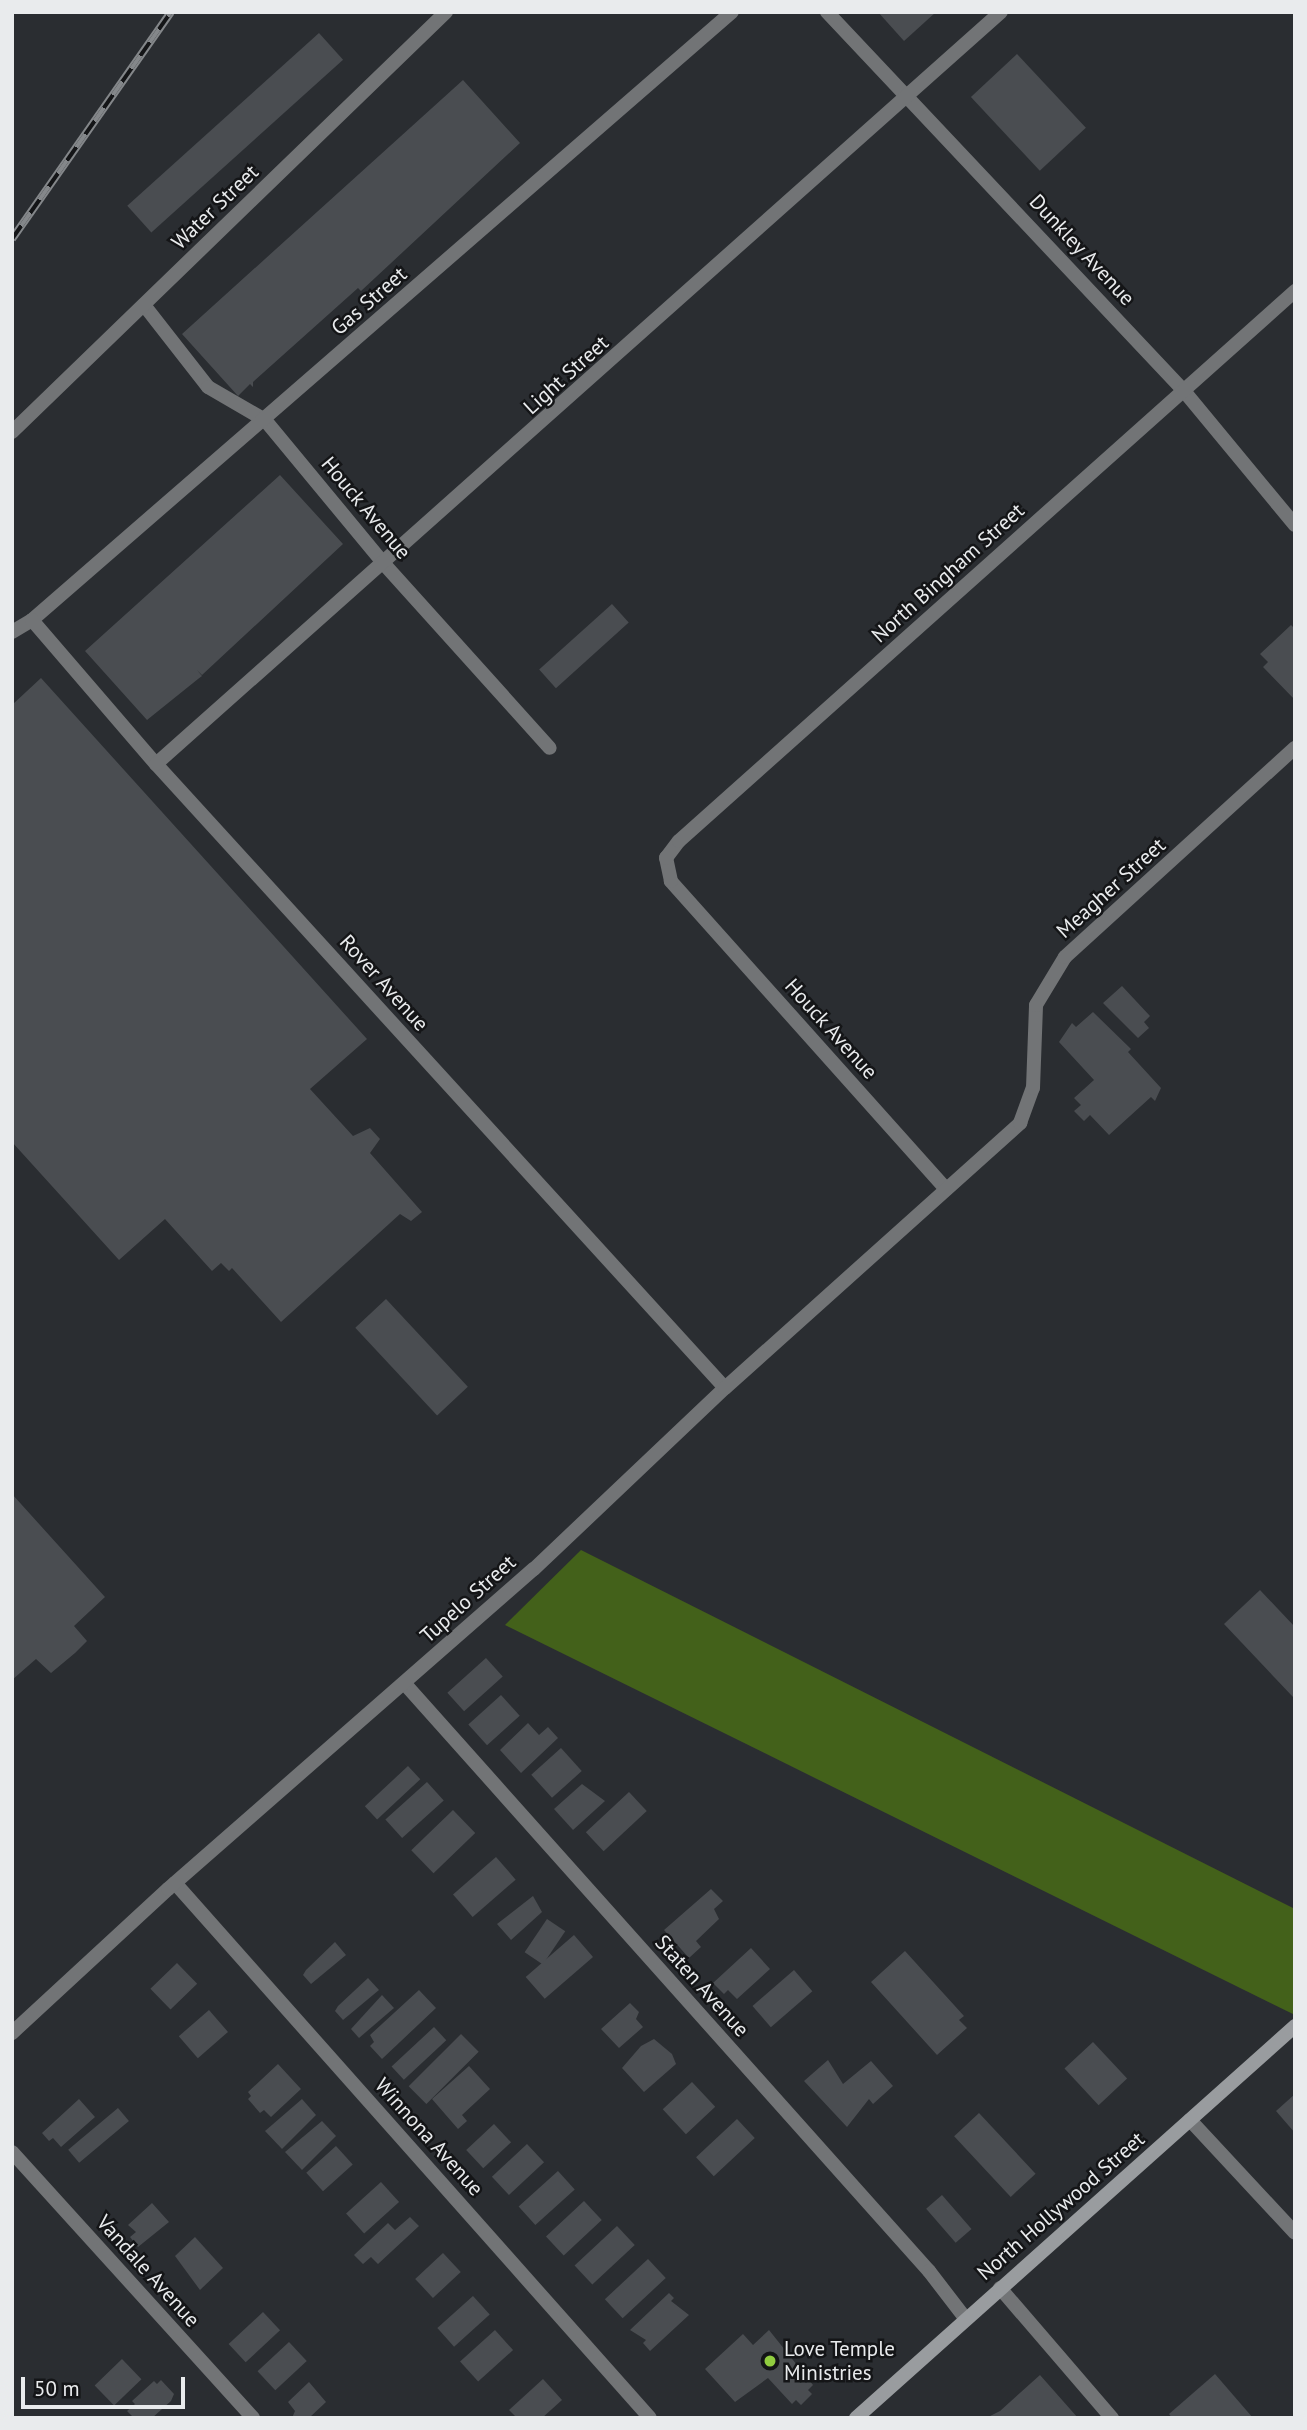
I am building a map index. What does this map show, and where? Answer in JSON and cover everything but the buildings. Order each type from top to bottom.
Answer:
[{"type":"main road","name":"North Hollywood Street","points":[[856,2418],[1295,2026]]},
{"type":"street","name":"Water Street","points":[[12,432],[446,12]]},
{"type":"street","name":"Gas Street","points":[[32,620],[732,12]]},
{"type":"street","name":"Dunkley Avenue","points":[[827,12],[910,96],[1184,391],[1295,525]]},
{"type":"street","name":"Light Street","points":[[156,764],[386,565],[1001,12]]},
{"type":"street","name":"North Bingham Street","points":[[685,896],[665,865],[679,841],[1295,291]]},
{"type":"street","name":"Houck Avenue","points":[[144,305],[208,387],[265,420],[386,565],[550,748]]},
{"type":"street","points":[[12,632],[32,620]]},
{"type":"street","name":"Rover Avenue","points":[[32,620],[156,764],[725,1388]]},
{"type":"street","name":"Meagher Street","points":[[946,1189],[1020,1123],[1032,1088],[1036,1005],[1065,957],[1295,748]]},
{"type":"street","name":"Houck Avenue","points":[[685,896],[946,1189]]},
{"type":"street","name":"Tupelo Street","points":[[12,2033],[175,1883],[405,1684],[725,1388],[946,1189]]},
{"type":"street","name":"Staten Avenue","points":[[405,1684],[929,2271],[965,2318]]},
{"type":"street","name":"Winnona Avenue","points":[[175,1883],[650,2418]]},
{"type":"street","points":[[1190,2120],[1295,2234]]},
{"type":"street","name":"Vandale Avenue","points":[[12,2152],[253,2418]]},
{"type":"street","points":[[1000,2288],[1112,2418]]},
{"type":"green space","points":[[581,1550],[1295,1909],[1295,2015],[505,1625]]},
{"type":"railway","points":[[12,239],[171,12]]},
{"type":"place","name":"Love Temple Ministries","points":[[770,2361]]}]
